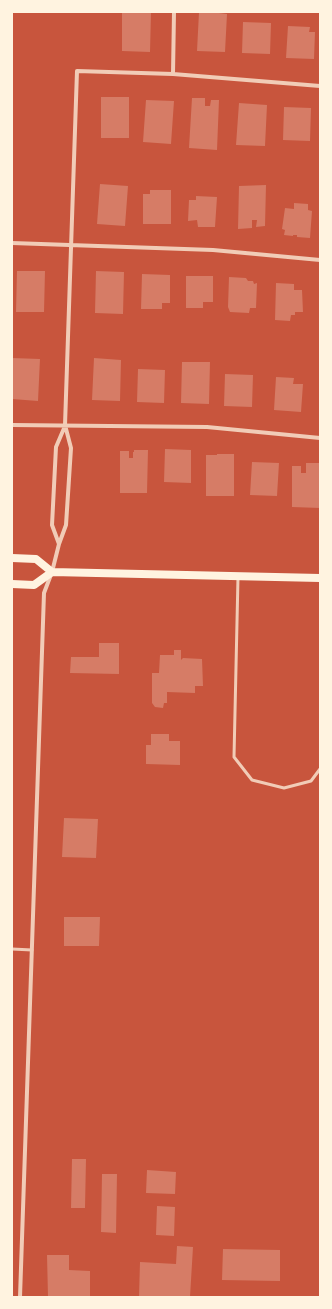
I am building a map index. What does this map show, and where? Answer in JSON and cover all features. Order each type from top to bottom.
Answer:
[{"type":"main road","points":[[12,558],[36,559],[52,572]]},
{"type":"main road","points":[[12,584],[34,585],[52,572],[320,578]]},
{"type":"street","points":[[173,74],[174,12]]},
{"type":"street","points":[[20,1297],[44,593],[66,525],[71,448],[65,426],[77,71],[173,74],[320,86]]},
{"type":"street","points":[[12,242],[213,250],[320,260]]},
{"type":"street","points":[[12,425],[207,427],[320,438]]},
{"type":"street","points":[[59,544],[52,525],[56,447],[65,426]]},
{"type":"lane","points":[[238,577],[234,757],[252,780],[284,788],[311,781],[320,769]]},
{"type":"lane","points":[[12,949],[32,950]]},
{"type":"building","points":[[122,12],[151,12],[150,52],[122,51]]},
{"type":"building","points":[[199,12],[219,12],[227,14],[225,52],[197,51]]},
{"type":"building","points":[[243,22],[271,23],[270,54],[242,53]]},
{"type":"building","points":[[288,26],[310,27],[309,32],[315,32],[314,59],[286,58]]},
{"type":"building","points":[[101,97],[129,97],[129,138],[101,138]]},
{"type":"building","points":[[192,98],[205,98],[205,106],[210,106],[211,100],[219,100],[217,150],[189,148]]},
{"type":"building","points":[[146,100],[174,101],[171,144],[143,142]]},
{"type":"building","points":[[239,103],[267,105],[265,146],[236,145]]},
{"type":"building","points":[[284,107],[311,108],[310,141],[283,140]]},
{"type":"building","points":[[100,184],[128,186],[125,226],[97,224]]},
{"type":"building","points":[[266,185],[265,226],[256,227],[257,220],[252,220],[252,228],[238,229],[239,186]]},
{"type":"building","points":[[150,190],[171,190],[171,224],[143,224],[143,194],[150,194]]},
{"type":"building","points":[[196,196],[217,197],[215,227],[198,227],[197,220],[188,221],[189,200],[196,200]]},
{"type":"building","points":[[294,203],[308,204],[308,210],[312,211],[310,238],[297,237],[297,235],[284,235],[285,230],[282,229],[285,208],[294,209]]},
{"type":"building","points":[[17,271],[45,271],[44,312],[16,312]]},
{"type":"building","points":[[96,271],[124,272],[123,314],[95,313]]},
{"type":"building","points":[[142,274],[170,275],[170,303],[162,303],[162,309],[141,309]]},
{"type":"building","points":[[186,276],[213,276],[213,302],[203,302],[203,308],[186,308]]},
{"type":"building","points":[[229,277],[246,278],[248,281],[253,281],[254,284],[257,283],[256,308],[250,308],[249,313],[230,312],[228,307]]},
{"type":"building","points":[[276,283],[294,284],[294,290],[302,290],[303,312],[295,312],[295,315],[291,315],[290,321],[275,320]]},
{"type":"building","points":[[12,358],[40,359],[38,401],[12,399]]},
{"type":"building","points":[[94,358],[121,360],[120,401],[92,400]]},
{"type":"building","points":[[182,362],[210,362],[209,404],[181,403]]},
{"type":"building","points":[[138,369],[165,370],[164,403],[137,402]]},
{"type":"building","points":[[225,374],[253,375],[252,407],[224,406]]},
{"type":"building","points":[[276,377],[294,378],[293,384],[303,384],[301,412],[274,410]]},
{"type":"building","points":[[165,449],[191,450],[191,483],[164,482]]},
{"type":"building","points":[[134,450],[148,450],[147,493],[120,493],[120,451],[129,451],[129,458],[133,458]]},
{"type":"building","points":[[234,454],[234,496],[206,496],[206,455]]},
{"type":"building","points":[[252,462],[279,463],[277,496],[250,495]]},
{"type":"building","points":[[306,463],[320,463],[320,508],[292,507],[292,466],[301,466],[301,473],[306,473]]},
{"type":"building","points":[[99,643],[119,643],[119,674],[70,673],[71,657],[99,657]]},
{"type":"building","points":[[174,650],[181,650],[181,660],[183,658],[202,659],[203,686],[195,686],[195,693],[167,692],[167,703],[164,703],[163,708],[155,707],[152,703],[152,673],[159,673],[160,655],[174,655]]},
{"type":"building","points":[[151,734],[169,734],[169,741],[180,741],[180,765],[146,764],[146,745],[151,745]]},
{"type":"building","points":[[64,818],[98,819],[96,858],[62,857]]},
{"type":"building","points":[[64,917],[100,917],[99,946],[64,946]]},
{"type":"building","points":[[72,1159],[86,1159],[85,1208],[71,1208]]},
{"type":"building","points":[[147,1170],[176,1172],[175,1194],[146,1193]]},
{"type":"building","points":[[102,1174],[117,1174],[116,1233],[101,1232]]},
{"type":"building","points":[[157,1206],[175,1207],[174,1236],[156,1235]]},
{"type":"building","points":[[177,1246],[193,1247],[190,1297],[139,1297],[140,1262],[176,1264]]},
{"type":"building","points":[[223,1249],[280,1250],[280,1281],[222,1280]]},
{"type":"building","points":[[47,1255],[69,1255],[69,1270],[90,1271],[90,1297],[48,1297]]}]
